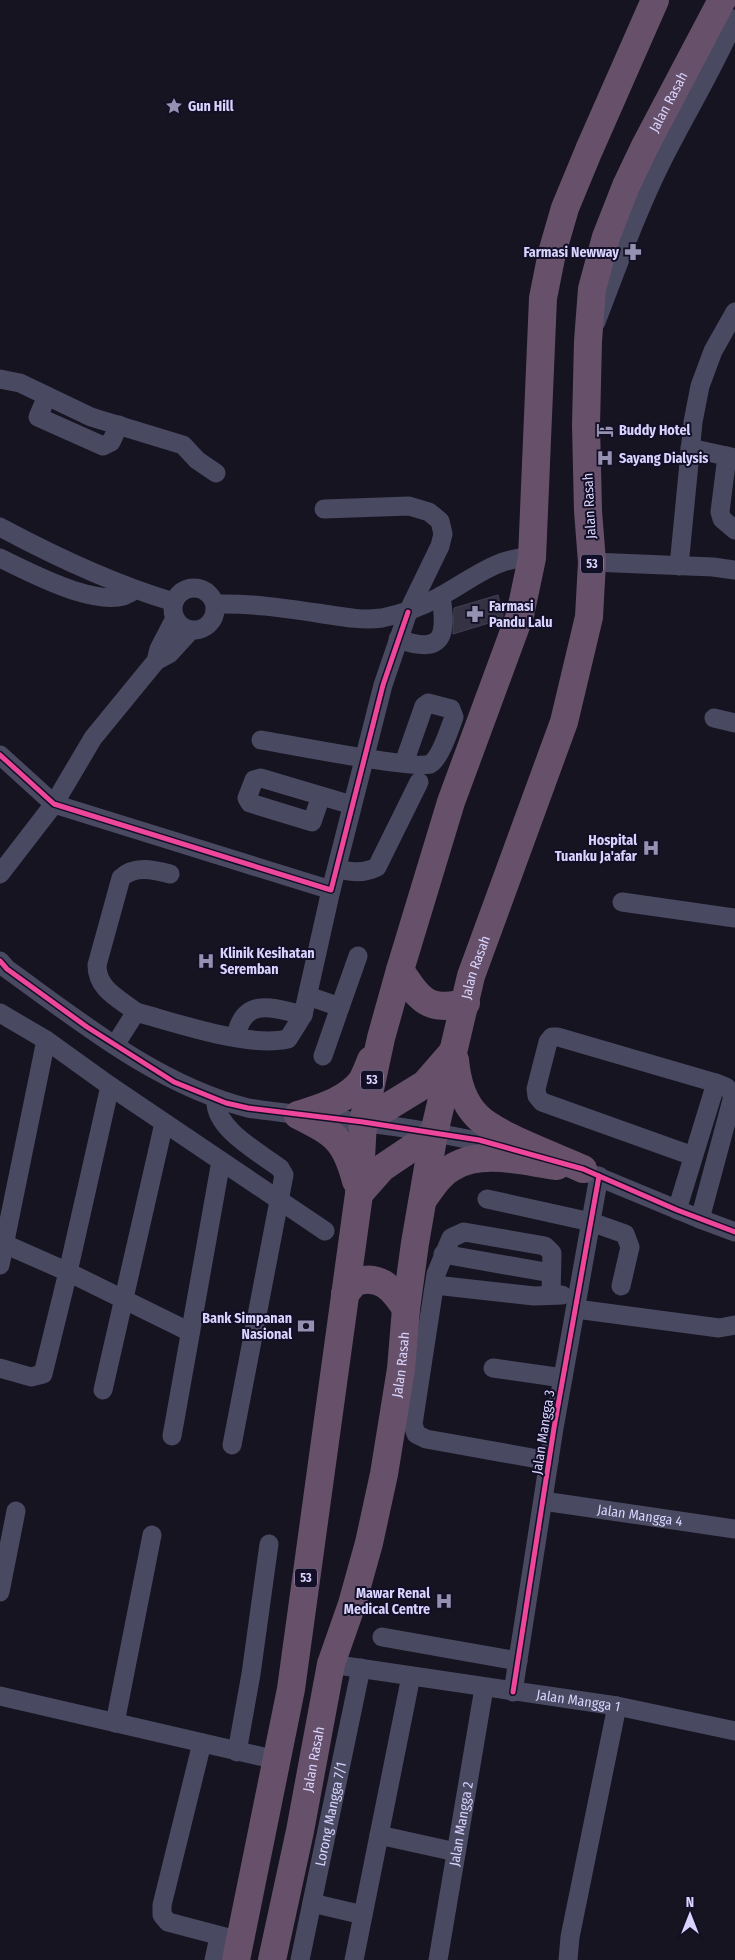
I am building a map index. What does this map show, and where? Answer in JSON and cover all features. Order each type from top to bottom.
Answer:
[{"type":"highway","name":"53","points":[[232,1946],[277,1760],[291,1689],[359,1194],[363,1122],[381,1038],[451,802],[520,615],[532,558],[543,298],[552,253],[565,208],[655,0]]},
{"type":"highway","name":"Jalan Rasah","points":[[272,1960],[300,1831],[331,1664],[352,1604],[369,1543],[384,1474],[402,1370],[406,1309],[434,1133],[474,967],[564,722],[589,617],[592,562],[588,511],[586,434],[588,341],[592,290],[606,237],[623,194],[645,146],[722,0]]},
{"type":"highway","points":[[400,970],[418,996],[429,1003],[452,1006],[466,1003]]},
{"type":"highway","points":[[298,1115],[332,1103],[361,1082],[381,1038]]},
{"type":"highway","points":[[363,1122],[426,1084],[454,1051]]},
{"type":"highway","points":[[454,1051],[457,1082],[466,1101],[477,1117],[498,1130],[591,1172]]},
{"type":"highway","points":[[298,1115],[340,1141],[350,1157],[359,1194]]},
{"type":"highway","points":[[359,1194],[382,1168],[434,1133]]},
{"type":"highway","points":[[423,1200],[437,1180],[453,1166],[484,1157],[591,1172]]},
{"type":"highway","points":[[345,1294],[355,1282],[373,1279],[390,1287],[406,1309]]},
{"type":"street","points":[[588,341],[619,256],[647,192],[724,45],[735,19]]},
{"type":"street","points":[[679,566],[690,448],[700,386],[713,350],[735,312]]},
{"type":"street","points":[[0,378],[20,383],[91,417],[184,445],[197,460],[216,473]]},
{"type":"street","points":[[690,448],[731,457],[720,512],[722,519],[735,530]]},
{"type":"street","points":[[170,874],[154,870],[135,870],[127,872],[121,878],[97,965],[97,976],[101,985],[136,1012],[236,1036],[273,1042],[288,1039],[303,1016],[331,890],[383,685],[408,612],[440,546],[443,534],[440,521],[429,512],[409,506],[324,509]]},
{"type":"street","points":[[0,528],[49,553],[175,610],[184,628],[191,630],[204,628],[210,623],[215,611],[215,604],[207,592],[193,588],[180,593],[175,610],[159,649],[156,661]]},
{"type":"street","points":[[215,604],[260,604],[347,617],[379,618],[408,612],[500,563],[518,557],[532,558]]},
{"type":"street","points":[[0,558],[38,576],[91,595],[111,598],[128,596],[134,590]]},
{"type":"street","points":[[592,562],[735,570]]},
{"type":"street","points":[[398,640],[410,644],[427,645],[436,642],[442,637],[445,621],[441,596]]},
{"type":"street","points":[[0,874],[54,804],[93,738],[156,661],[169,654],[191,630]]},
{"type":"street","points":[[714,718],[735,723]]},
{"type":"street","points":[[261,740],[404,763]]},
{"type":"street","points":[[0,755],[54,804],[331,890]]},
{"type":"street","points":[[337,869],[357,872],[368,871],[377,867],[419,782]]},
{"type":"street","points":[[321,796],[352,805]]},
{"type":"street","points":[[622,902],[735,918]]},
{"type":"street","points":[[323,1056],[358,956]]},
{"type":"street","points":[[0,961],[7,969],[115,1045],[174,1082],[216,1099],[248,1108],[363,1122],[479,1140],[591,1172],[676,1210],[735,1232]]},
{"type":"street","points":[[308,996],[340,1007]]},
{"type":"street","points":[[236,1036],[238,1024],[243,1016],[252,1010],[263,1007],[273,1008],[303,1016]]},
{"type":"street","points":[[115,1045],[136,1012]]},
{"type":"street","points":[[0,1013],[46,1040],[164,1123],[325,1231]]},
{"type":"street","points":[[693,1156],[542,1102],[537,1096],[536,1089],[548,1042],[558,1036],[716,1083],[732,1092],[732,1100],[700,1220]]},
{"type":"street","points":[[0,1266],[2,1243],[46,1040]]},
{"type":"street","points":[[676,1210],[716,1083]]},
{"type":"street","points":[[0,1368],[31,1377],[43,1374],[110,1086]]},
{"type":"street","points":[[216,1099],[218,1112],[232,1134],[283,1171],[284,1180],[232,1446]]},
{"type":"street","points":[[103,1390],[164,1123]]},
{"type":"street","points":[[172,1436],[221,1162]]},
{"type":"street","name":"Jalan Mangga 3","points":[[513,1692],[549,1461],[591,1222],[591,1172]]},
{"type":"street","points":[[487,1199],[591,1222],[619,1231],[629,1240],[630,1247],[621,1286]]},
{"type":"street","points":[[549,1461],[426,1439],[416,1434],[413,1424],[434,1284],[443,1254],[451,1238],[464,1232],[545,1246],[552,1253],[551,1295]]},
{"type":"street","points":[[2,1243],[125,1298],[190,1332]]},
{"type":"street","points":[[443,1254],[551,1273]]},
{"type":"street","points":[[434,1284],[534,1296],[551,1295],[577,1303],[719,1328],[735,1325]]},
{"type":"street","points":[[493,1368],[563,1378]]},
{"type":"street","name":"Jalan Mangga 4","points":[[543,1501],[735,1529]]},
{"type":"street","points":[[0,1592],[16,1511]]},
{"type":"street","points":[[115,1723],[152,1535]]},
{"type":"street","points":[[236,1752],[251,1674],[269,1544]]},
{"type":"street","points":[[382,1637],[518,1661]]},
{"type":"street","name":"Jalan Mangga 1","points":[[331,1664],[484,1688],[617,1706],[735,1730]]},
{"type":"street","name":"Lorong Mangga 7/1","points":[[300,1960],[361,1668]]},
{"type":"street","points":[[354,1960],[412,1676]]},
{"type":"street","name":"Jalan Mangga 2","points":[[438,1960],[484,1688]]},
{"type":"street","points":[[0,1696],[277,1760]]},
{"type":"street","points":[[568,1960],[570,1937],[617,1706]]},
{"type":"street","points":[[202,1743],[162,1915],[168,1922],[232,1946]]},
{"type":"street","points":[[379,1835],[456,1852]]},
{"type":"street","points":[[312,1903],[363,1915]]},
{"type":"street","points":[[214,1960],[232,1946]]},
{"type":"building","name":"Farmasi Pandu Lalu","points":[[498,595],[503,615],[502,619],[453,634],[454,608]]},
{"type":"cycle path","points":[[0,755],[54,804],[331,890],[383,685],[408,612]]},
{"type":"cycle path","points":[[0,961],[7,969],[87,1027],[174,1082],[226,1103],[248,1108],[363,1122],[479,1140],[583,1169],[677,1210],[735,1232]]},
{"type":"cycle path","points":[[513,1692],[554,1428],[599,1176]]},
{"type":"place","name":"Gun Hill","points":[[174,106]]},
{"type":"place","name":"Farmasi Newway","points":[[633,252]]},
{"type":"place","name":"Buddy Hotel","points":[[605,430]]},
{"type":"place","name":"Sayang Dialysis","points":[[605,458]]},
{"type":"place","name":"Farmasi Pandu Lalu","points":[[475,614]]},
{"type":"place","name":"Hospital Tuanku Ja'afar","points":[[651,848]]},
{"type":"place","name":"Klinik Kesihatan Seremban","points":[[206,961]]},
{"type":"place","name":"Bank Simpanan Nasional","points":[[306,1326]]},
{"type":"place","name":"Mawar Renal Medical Centre","points":[[444,1601]]}]
